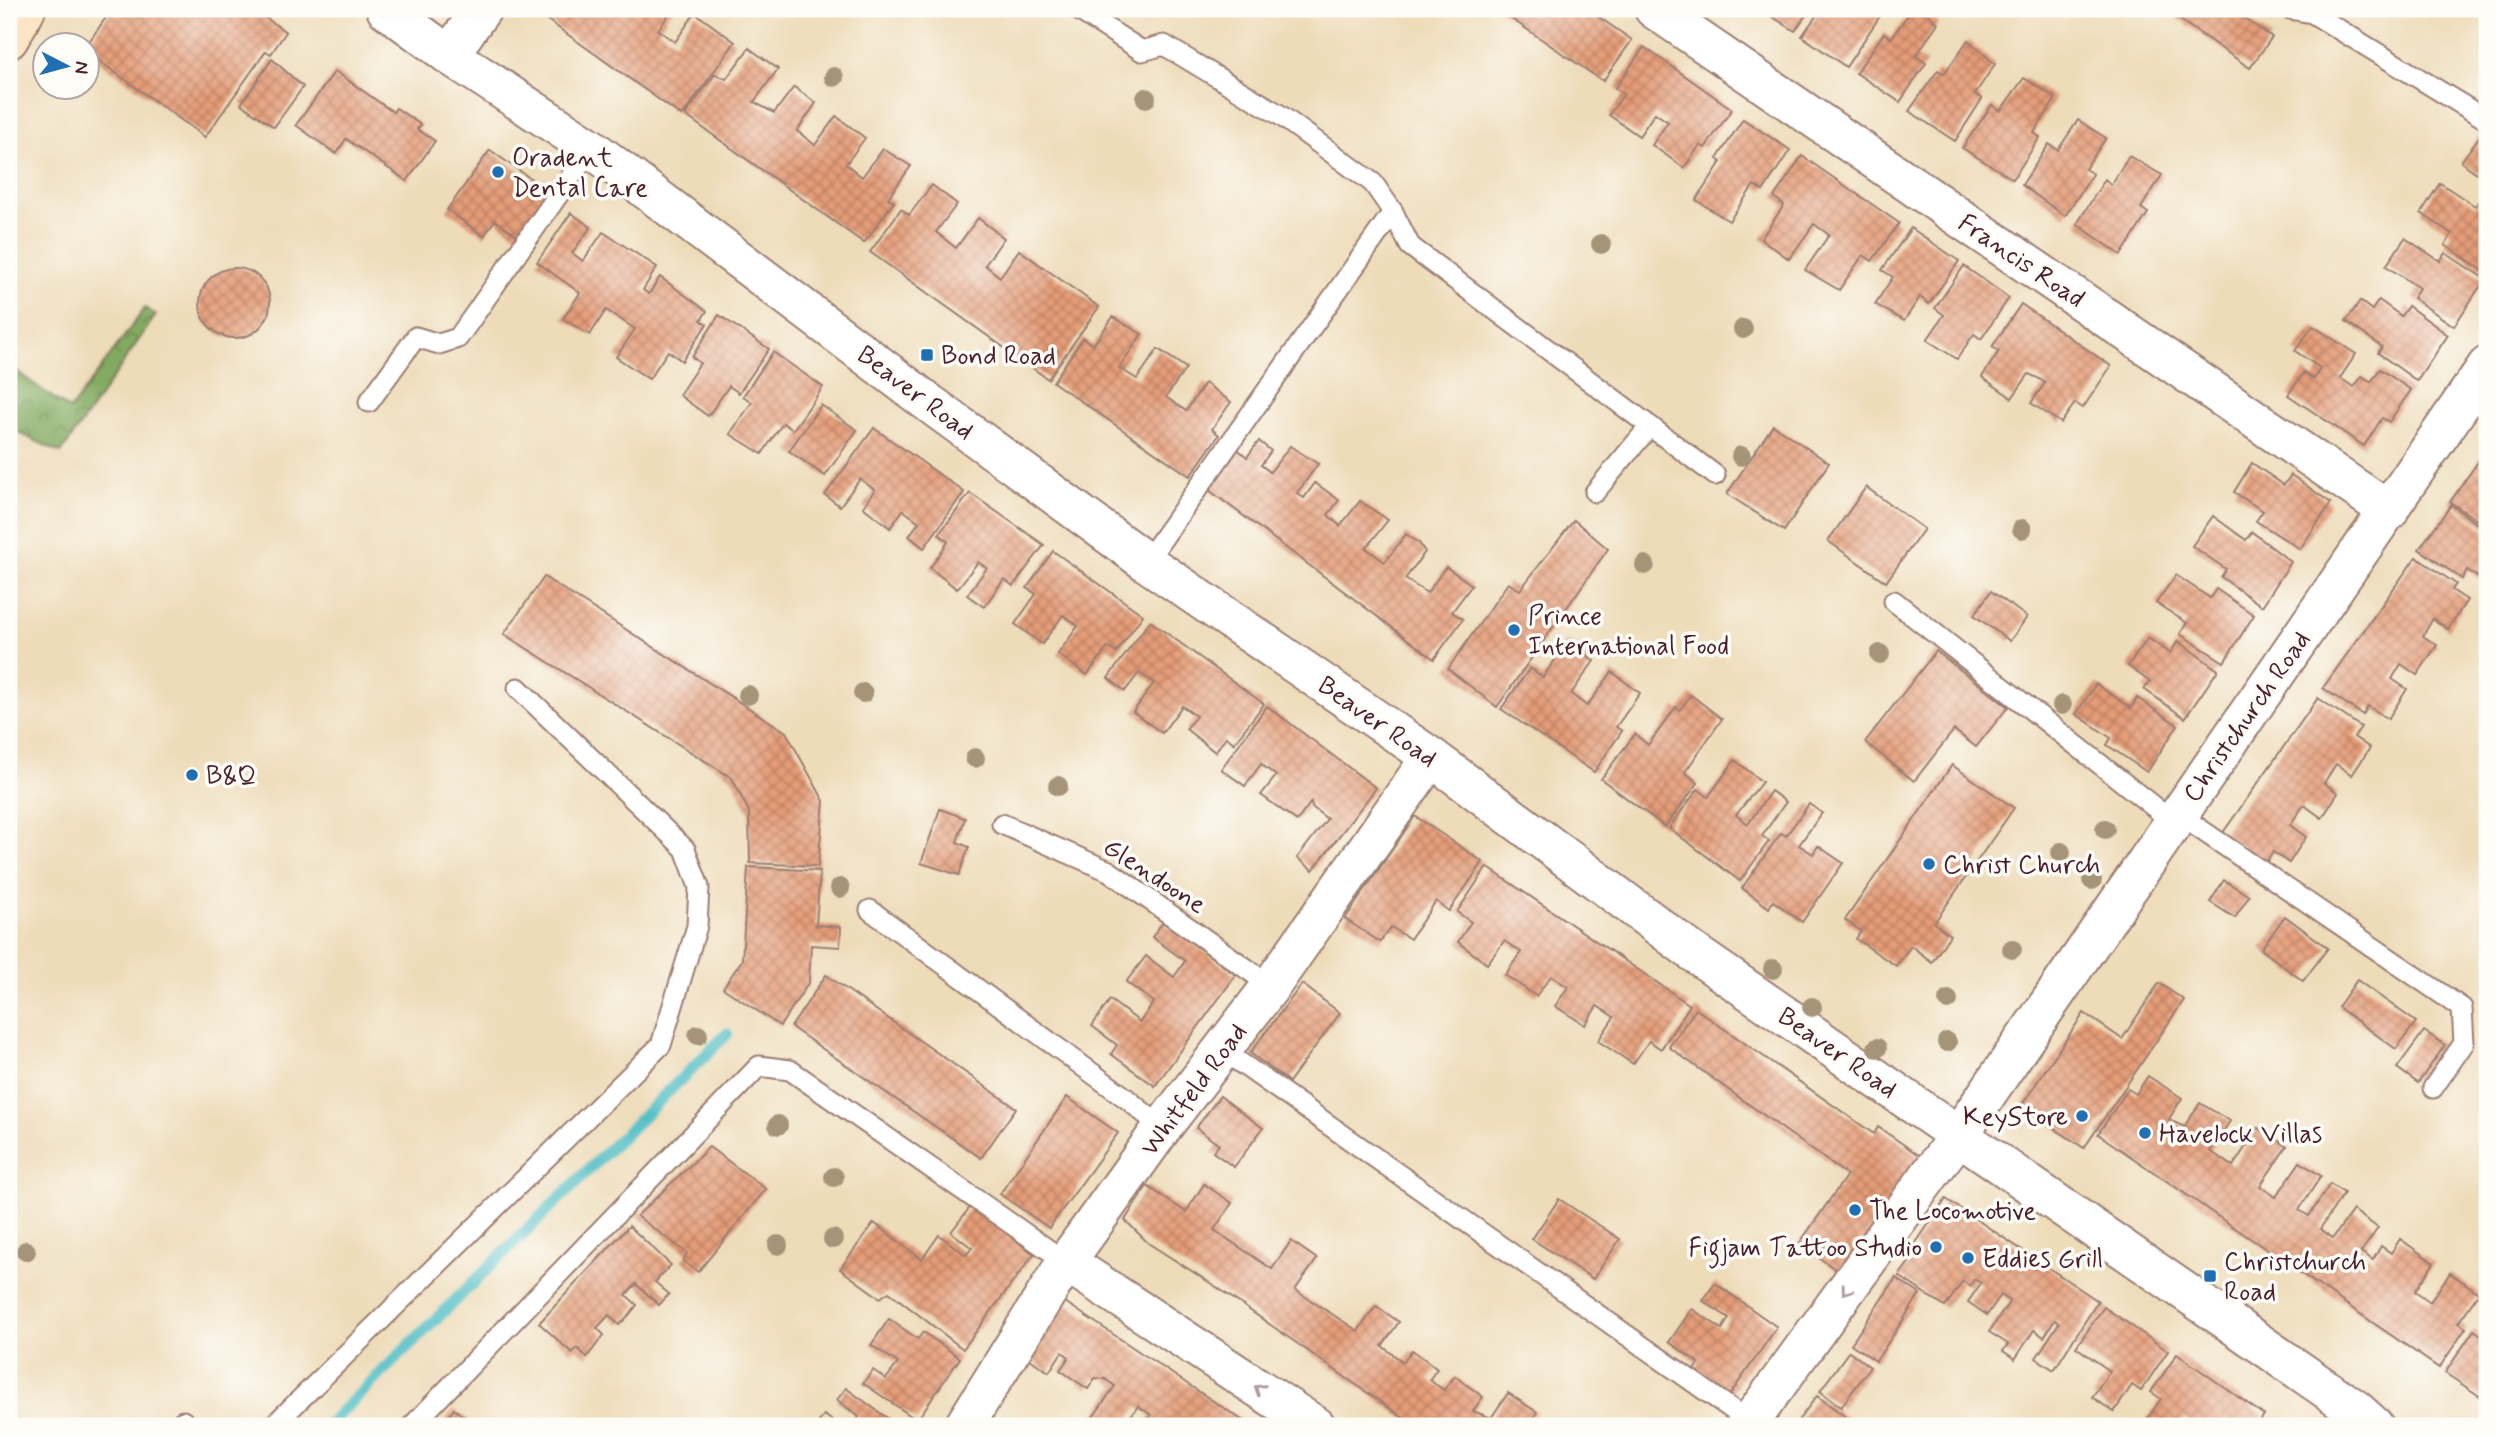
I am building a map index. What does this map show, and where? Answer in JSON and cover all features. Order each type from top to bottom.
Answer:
[{"type":"main road","points":[[9,39],[26,9]]},
{"type":"street","name":"Beaver Road","points":[[386,9],[449,55],[591,148],[929,403],[1146,562],[1431,757],[1693,952],[2355,1409],[2374,1426]]},
{"type":"street","points":[[449,55],[482,9]]},
{"type":"street","name":"Francis Road","points":[[1654,9],[2389,511]]},
{"type":"street","name":"Christchurch Road","points":[[1748,1424],[1958,1136],[2487,366]]},
{"type":"street","name":"Whitfeld Road","points":[[964,1426],[1066,1262],[1162,1128],[1271,986],[1431,757]]},
{"type":"street","points":[[1066,1262],[1316,1426]]},
{"type":"lane","points":[[1077,9],[1142,51],[1164,44],[1280,115],[1373,183],[1393,212],[1410,246],[1715,475]]},
{"type":"lane","points":[[2290,9],[2312,13],[2487,120]]},
{"type":"lane","points":[[369,402],[416,337],[439,344],[457,338],[591,148]]},
{"type":"lane","points":[[1146,562],[1393,212]]},
{"type":"lane","points":[[1595,492],[1650,426]]},
{"type":"lane","points":[[1894,601],[2176,818],[2462,1008],[2464,1043],[2433,1088]]},
{"type":"lane","points":[[273,1426],[662,1045],[696,926],[699,887],[685,849],[518,688]]},
{"type":"lane","name":"Glendoone","points":[[1002,824],[1109,871],[1271,986]]},
{"type":"lane","points":[[870,910],[1126,1098],[1162,1128]]},
{"type":"lane","points":[[1221,1049],[1748,1424]]},
{"type":"lane","points":[[412,1426],[759,1066],[789,1070],[1066,1262]]},
{"type":"green space","points":[[145,308],[156,315],[61,453],[9,428],[9,366],[70,410]]},
{"type":"building","points":[[112,9],[253,9],[286,32],[271,54],[266,51],[205,137],[102,63],[102,32],[96,32]]},
{"type":"building","points":[[532,9],[673,9],[658,30],[675,42],[695,13],[735,42],[682,116]]},
{"type":"building","points":[[1497,9],[1587,9],[1632,40],[1603,81]]},
{"type":"building","points":[[1760,9],[1810,9],[1795,31]]},
{"type":"building","points":[[1821,9],[1875,9],[1882,13],[1846,67],[1802,36]]},
{"type":"building","points":[[1912,9],[1923,9],[1938,23],[1916,56],[1926,63],[1900,102],[1856,73],[1884,33],[1891,38]]},
{"type":"building","points":[[2164,9],[2231,9],[2272,37],[2250,68]]},
{"type":"building","points":[[1968,40],[1995,64],[1975,94],[1982,99],[1955,141],[1909,111],[1938,70],[1944,74]]},
{"type":"building","points":[[1644,47],[1732,109],[1705,148],[1700,145],[1684,168],[1652,145],[1668,122],[1655,113],[1639,136],[1609,115],[1624,94],[1615,88]]},
{"type":"building","points":[[749,48],[778,69],[754,102],[774,113],[794,87],[816,103],[797,131],[815,145],[836,116],[865,138],[846,164],[862,177],[883,149],[911,166],[888,198],[894,202],[864,243],[685,115],[715,74],[726,79]]},
{"type":"building","points":[[272,59],[303,87],[274,127],[241,104]]},
{"type":"building","points":[[335,71],[393,112],[396,108],[421,125],[417,129],[435,141],[407,181],[346,139],[336,154],[296,125]]},
{"type":"building","points":[[2024,78],[2056,98],[2034,133],[2040,137],[2013,179],[1962,148],[1992,105],[2000,111]]},
{"type":"building","points":[[1743,119],[1790,150],[1763,191],[1754,185],[1729,221],[1696,200],[1721,162],[1717,159]]},
{"type":"building","points":[[2078,120],[2106,138],[2085,169],[2093,174],[2065,216],[2022,185],[2049,144],[2058,150]]},
{"type":"building","points":[[2481,134],[2487,138],[2487,180],[2461,162]]},
{"type":"building","name":"Oradent Dental Care","points":[[490,150],[554,195],[523,240],[495,220],[484,236],[447,210]]},
{"type":"building","points":[[1802,156],[1899,223],[1872,261],[1863,255],[1839,290],[1805,270],[1829,235],[1814,224],[1789,259],[1761,239],[1784,205],[1774,197]]},
{"type":"building","points":[[2129,156],[2162,175],[2141,208],[2148,213],[2121,255],[2077,224],[2105,179],[2111,185]]},
{"type":"building","points":[[2440,183],[2475,206],[2481,198],[2487,202],[2487,273],[2445,245],[2452,234],[2421,213]]},
{"type":"building","points":[[932,185],[957,204],[936,232],[956,248],[978,218],[1004,238],[985,265],[1000,277],[1019,250],[1099,307],[1048,379],[870,252],[901,209],[909,215]]},
{"type":"building","points":[[571,213],[591,227],[572,253],[583,261],[603,232],[657,267],[643,290],[649,294],[660,277],[707,311],[701,320],[707,324],[682,361],[668,351],[649,379],[616,357],[635,329],[606,310],[590,335],[563,319],[580,293],[537,262]]},
{"type":"building","points":[[1911,228],[1959,261],[1929,304],[1920,297],[1904,321],[1875,304],[1893,277],[1882,270]]},
{"type":"building","points":[[2405,238],[2440,261],[2445,253],[2485,279],[2454,326],[2413,298],[2419,288],[2386,266]]},
{"type":"building","points":[[1964,266],[2009,298],[1981,339],[1974,334],[1957,359],[1927,340],[1944,315],[1935,308]]},
{"type":"building","points":[[235,268],[260,278],[270,303],[260,328],[235,338],[210,328],[200,303],[210,278]]},
{"type":"building","points":[[2379,300],[2401,316],[2408,306],[2448,335],[2417,381],[2378,353],[2382,347],[2346,321],[2360,301],[2372,310]]},
{"type":"building","points":[[2021,304],[2111,366],[2083,408],[2075,403],[2061,423],[2031,403],[2045,383],[2038,378],[2029,374],[2012,398],[1982,377],[1999,351],[1992,347]]},
{"type":"building","points":[[719,315],[769,349],[739,393],[729,386],[708,416],[679,395],[700,363],[692,357]]},
{"type":"building","points":[[1113,317],[1142,334],[1119,368],[1137,379],[1158,349],[1186,368],[1166,397],[1186,411],[1205,383],[1231,402],[1212,429],[1219,435],[1190,476],[1053,382],[1083,338],[1093,345]]},
{"type":"building","points":[[2313,326],[2356,354],[2340,378],[2354,387],[2362,376],[2371,382],[2380,369],[2411,390],[2389,422],[2382,418],[2364,446],[2288,395],[2304,372],[2314,379],[2320,368],[2295,351]]},
{"type":"building","points":[[773,352],[823,387],[793,430],[783,423],[762,454],[730,434],[752,402],[743,396]]},
{"type":"building","points":[[821,405],[857,430],[825,476],[789,451]]},
{"type":"building","points":[[1773,425],[1829,463],[1784,531],[1727,494]]},
{"type":"building","points":[[874,428],[964,492],[924,548],[909,536],[919,522],[903,510],[890,528],[863,507],[875,490],[860,479],[840,506],[825,495]]},
{"type":"building","points":[[1259,441],[1271,451],[1261,465],[1270,472],[1290,446],[1318,464],[1297,493],[1304,498],[1315,483],[1339,500],[1328,515],[1340,526],[1360,501],[1388,520],[1366,548],[1385,562],[1406,534],[1419,543],[1425,552],[1405,579],[1427,593],[1446,567],[1472,585],[1452,612],[1463,619],[1434,659],[1205,487],[1235,447],[1247,457]]},
{"type":"building","points":[[2487,449],[2487,527],[2450,502]]},
{"type":"building","points":[[2252,463],[2284,485],[2291,475],[2331,503],[2300,549],[2256,521],[2263,511],[2234,492]]},
{"type":"building","points":[[1866,487],[1924,529],[1886,582],[1828,541]]},
{"type":"building","points":[[970,493],[1044,545],[1013,586],[1004,579],[984,607],[967,595],[987,568],[978,562],[957,589],[930,568],[948,542],[939,534]]},
{"type":"building","points":[[2451,505],[2487,531],[2486,583],[2467,570],[2462,579],[2419,549]]},
{"type":"building","points":[[2213,516],[2246,540],[2252,532],[2291,562],[2262,606],[2221,577],[2226,569],[2192,546]]},
{"type":"building","name":"Prince International Food","points":[[1574,520],[1608,549],[1497,707],[1448,669],[1508,583],[1520,590]]},
{"type":"building","points":[[1053,551],[1143,615],[1116,653],[1108,647],[1087,675],[1058,654],[1078,626],[1063,615],[1042,644],[1015,624],[1036,594],[1027,588]]},
{"type":"building","points":[[2416,557],[2456,584],[2452,590],[2467,600],[2448,629],[2433,619],[2423,636],[2437,645],[2417,675],[2401,664],[2392,679],[2407,689],[2388,719],[2368,706],[2363,715],[2323,688]]},
{"type":"building","points":[[2176,575],[2210,598],[2216,589],[2254,615],[2224,662],[2180,634],[2187,623],[2156,603]]},
{"type":"building","points":[[544,577],[786,732],[824,801],[818,866],[750,863],[749,812],[732,778],[504,634]]},
{"type":"building","points":[[1991,591],[2027,617],[2010,641],[1974,615]]},
{"type":"building","points":[[1150,621],[1264,704],[1234,743],[1226,737],[1215,752],[1186,729],[1196,716],[1182,706],[1162,733],[1133,712],[1154,683],[1139,673],[1125,691],[1108,678]]},
{"type":"building","points":[[2148,638],[2170,653],[2178,641],[2218,670],[2185,718],[2144,689],[2150,682],[2128,666]]},
{"type":"building","points":[[1568,641],[1594,661],[1571,694],[1587,706],[1612,672],[1640,693],[1616,727],[1622,731],[1594,772],[1501,709],[1530,668],[1543,677]]},
{"type":"building","points":[[1936,651],[2008,707],[1976,747],[1954,730],[1914,781],[1865,742]]},
{"type":"building","points":[[2096,684],[2131,708],[2137,698],[2178,725],[2147,772],[2107,745],[2111,738],[2076,714]]},
{"type":"building","points":[[1691,695],[1722,719],[1685,772],[1698,783],[1665,827],[1601,779],[1635,734],[1648,745],[1676,707],[1680,710]]},
{"type":"building","points":[[2318,698],[2361,727],[2354,737],[2370,748],[2352,775],[2336,764],[2324,783],[2338,793],[2322,818],[2304,805],[2290,825],[2306,837],[2289,863],[2273,852],[2265,864],[2222,834]]},
{"type":"building","points":[[1267,706],[1376,788],[1313,870],[1297,858],[1327,819],[1312,807],[1311,802],[1297,821],[1261,795],[1276,776],[1261,764],[1245,786],[1221,769]]},
{"type":"building","points":[[1735,760],[1762,782],[1736,815],[1748,824],[1771,791],[1786,802],[1762,836],[1769,841],[1740,881],[1669,828],[1698,789],[1708,797]]},
{"type":"building","name":"Christ Church","points":[[1952,765],[2014,808],[1934,923],[1950,935],[1932,962],[1911,946],[1896,966],[1856,939],[1861,931],[1845,920]]},
{"type":"building","points":[[1809,804],[1822,813],[1799,845],[1813,854],[1818,846],[1843,863],[1802,922],[1773,901],[1769,908],[1742,888],[1781,833],[1786,836]]},
{"type":"building","points":[[940,809],[965,818],[957,842],[969,847],[959,875],[921,863]]},
{"type":"building","points":[[1415,816],[1483,862],[1449,911],[1436,901],[1410,939],[1391,927],[1380,942],[1345,919]]},
{"type":"building","points":[[748,867],[820,871],[816,925],[841,927],[840,947],[811,945],[809,982],[780,1026],[723,988],[742,960]]},
{"type":"building","points":[[1487,867],[1690,1005],[1661,1049],[1649,1041],[1633,1064],[1598,1041],[1614,1017],[1597,1006],[1585,1025],[1555,1006],[1568,987],[1551,976],[1536,996],[1505,975],[1521,952],[1504,941],[1487,964],[1458,942],[1471,922],[1457,912]]},
{"type":"building","points":[[2224,880],[2249,896],[2235,918],[2210,902]]},
{"type":"building","points":[[2285,916],[2328,948],[2303,981],[2261,949]]},
{"type":"building","points":[[1163,922],[1236,975],[1155,1086],[1111,1054],[1117,1045],[1092,1026],[1110,1000],[1140,1022],[1154,1002],[1126,982],[1146,956],[1174,977],[1185,961],[1152,937]]},
{"type":"building","points":[[826,975],[1016,1108],[981,1158],[791,1027]]},
{"type":"building","points":[[2357,980],[2416,1022],[2396,1049],[2338,1007]]},
{"type":"building","points":[[2159,983],[2184,1000],[2084,1148],[2021,1106],[2084,1013],[2122,1039]]},
{"type":"building","points":[[1302,984],[1340,1013],[1289,1082],[1250,1053]]},
{"type":"building","points":[[1696,1009],[1874,1134],[1878,1127],[1923,1158],[1844,1275],[1799,1244],[1847,1175],[1669,1047]]},
{"type":"building","points":[[2424,1031],[2445,1045],[2418,1083],[2397,1068]]},
{"type":"building","points":[[2148,1076],[2182,1098],[2169,1119],[2184,1127],[2200,1103],[2230,1121],[2210,1151],[2233,1166],[2258,1128],[2287,1146],[2260,1186],[2276,1197],[2300,1162],[2321,1176],[2299,1210],[2309,1216],[2330,1184],[2344,1193],[2320,1229],[2333,1238],[2353,1210],[2378,1228],[2361,1252],[2373,1260],[2381,1246],[2391,1253],[2400,1239],[2434,1263],[2415,1291],[2430,1302],[2450,1273],[2479,1293],[2458,1323],[2466,1328],[2439,1368],[2098,1134],[2128,1089],[2136,1094]]},
{"type":"building","points":[[1220,1096],[1263,1128],[1234,1167],[1213,1152],[1219,1145],[1196,1128]]},
{"type":"building","points":[[1067,1097],[1118,1133],[1049,1228],[1000,1194]]},
{"type":"building","points":[[709,1147],[766,1189],[698,1272],[683,1261],[687,1253],[637,1216]]},
{"type":"building","points":[[1204,1184],[1232,1203],[1214,1230],[1272,1269],[1291,1241],[1317,1259],[1295,1290],[1358,1331],[1376,1306],[1399,1322],[1382,1346],[1403,1362],[1412,1350],[1437,1369],[1429,1380],[1444,1390],[1455,1376],[1483,1397],[1473,1411],[1491,1418],[1508,1393],[1537,1412],[1528,1426],[1415,1426],[1215,1286],[1148,1243],[1125,1220],[1147,1186],[1186,1212]]},
{"type":"building","points":[[1559,1199],[1620,1239],[1593,1279],[1532,1239]]},
{"type":"building","points":[[1946,1199],[2098,1301],[2054,1370],[2036,1358],[2059,1323],[2055,1320],[2044,1337],[2034,1330],[2015,1359],[2003,1351],[2008,1344],[1989,1332],[2010,1301],[2001,1295],[1987,1315],[1968,1302],[1981,1283],[1974,1279],[1970,1286],[1963,1281],[1945,1307],[1899,1276],[1918,1250],[1915,1244]]},
{"type":"building","points":[[971,1206],[1034,1254],[963,1349],[889,1292],[880,1298],[840,1269],[874,1223],[922,1259],[939,1235],[966,1255],[972,1248],[951,1232]]},
{"type":"building","points":[[629,1226],[671,1265],[655,1282],[669,1294],[659,1305],[636,1284],[626,1295],[637,1305],[629,1315],[619,1325],[609,1315],[597,1328],[604,1335],[587,1357],[577,1348],[572,1353],[539,1323]]},
{"type":"building","points":[[1896,1278],[1920,1294],[1876,1361],[1851,1344]]},
{"type":"building","points":[[1715,1283],[1777,1327],[1729,1396],[1693,1371],[1699,1363],[1669,1342],[1692,1309],[1722,1329],[1729,1318],[1703,1301]]},
{"type":"building","points":[[1062,1300],[1251,1426],[1143,1426],[1151,1415],[1138,1406],[1124,1426],[1100,1426],[1093,1417],[1115,1386],[1105,1379],[1095,1378],[1088,1389],[1060,1370],[1069,1357],[1062,1352],[1049,1372],[1024,1355]]},
{"type":"building","points":[[2104,1307],[2168,1351],[2141,1391],[2132,1385],[2114,1412],[2092,1397],[2110,1371],[2076,1347]]},
{"type":"building","points":[[889,1319],[918,1339],[923,1332],[960,1358],[917,1420],[863,1383],[873,1370],[886,1379],[898,1363],[871,1345]]},
{"type":"building","points":[[2474,1330],[2483,1336],[2487,1330],[2487,1401],[2445,1373]]},
{"type":"building","points":[[1849,1351],[1870,1367],[1841,1407],[1820,1391]]},
{"type":"building","points":[[2177,1354],[2264,1415],[2256,1426],[2196,1426],[2185,1418],[2180,1426],[2142,1426],[2161,1399],[2151,1392]]},
{"type":"building","points":[[846,1388],[898,1426],[852,1426],[859,1417],[837,1400]]},
{"type":"building","points":[[1817,1396],[1854,1423],[1852,1426],[1794,1426]]},
{"type":"building","points":[[454,1409],[470,1421],[478,1426],[441,1426]]},
{"type":"building","points":[[824,1415],[840,1426],[816,1426]]},
{"type":"waterway","points":[[327,1426],[727,1034]]},
{"type":"place","name":"Oradent Dental Care","points":[[498,172]]},
{"type":"place","name":"Bond Road","points":[[927,355]]},
{"type":"place","name":"Prince International Food","points":[[1514,630]]},
{"type":"place","name":"B&Q","points":[[192,775]]},
{"type":"place","name":"Christ Church","points":[[1929,864]]},
{"type":"place","name":"KeyStore","points":[[2082,1116]]},
{"type":"place","name":"Havelock Villas","points":[[2145,1133]]},
{"type":"place","name":"The Locomotive","points":[[1855,1210]]},
{"type":"place","name":"Figjam Tattoo Studio","points":[[1936,1247]]},
{"type":"place","name":"Eddies Grill","points":[[1968,1258]]},
{"type":"place","name":"Christchurch Road","points":[[2210,1276]]}]
